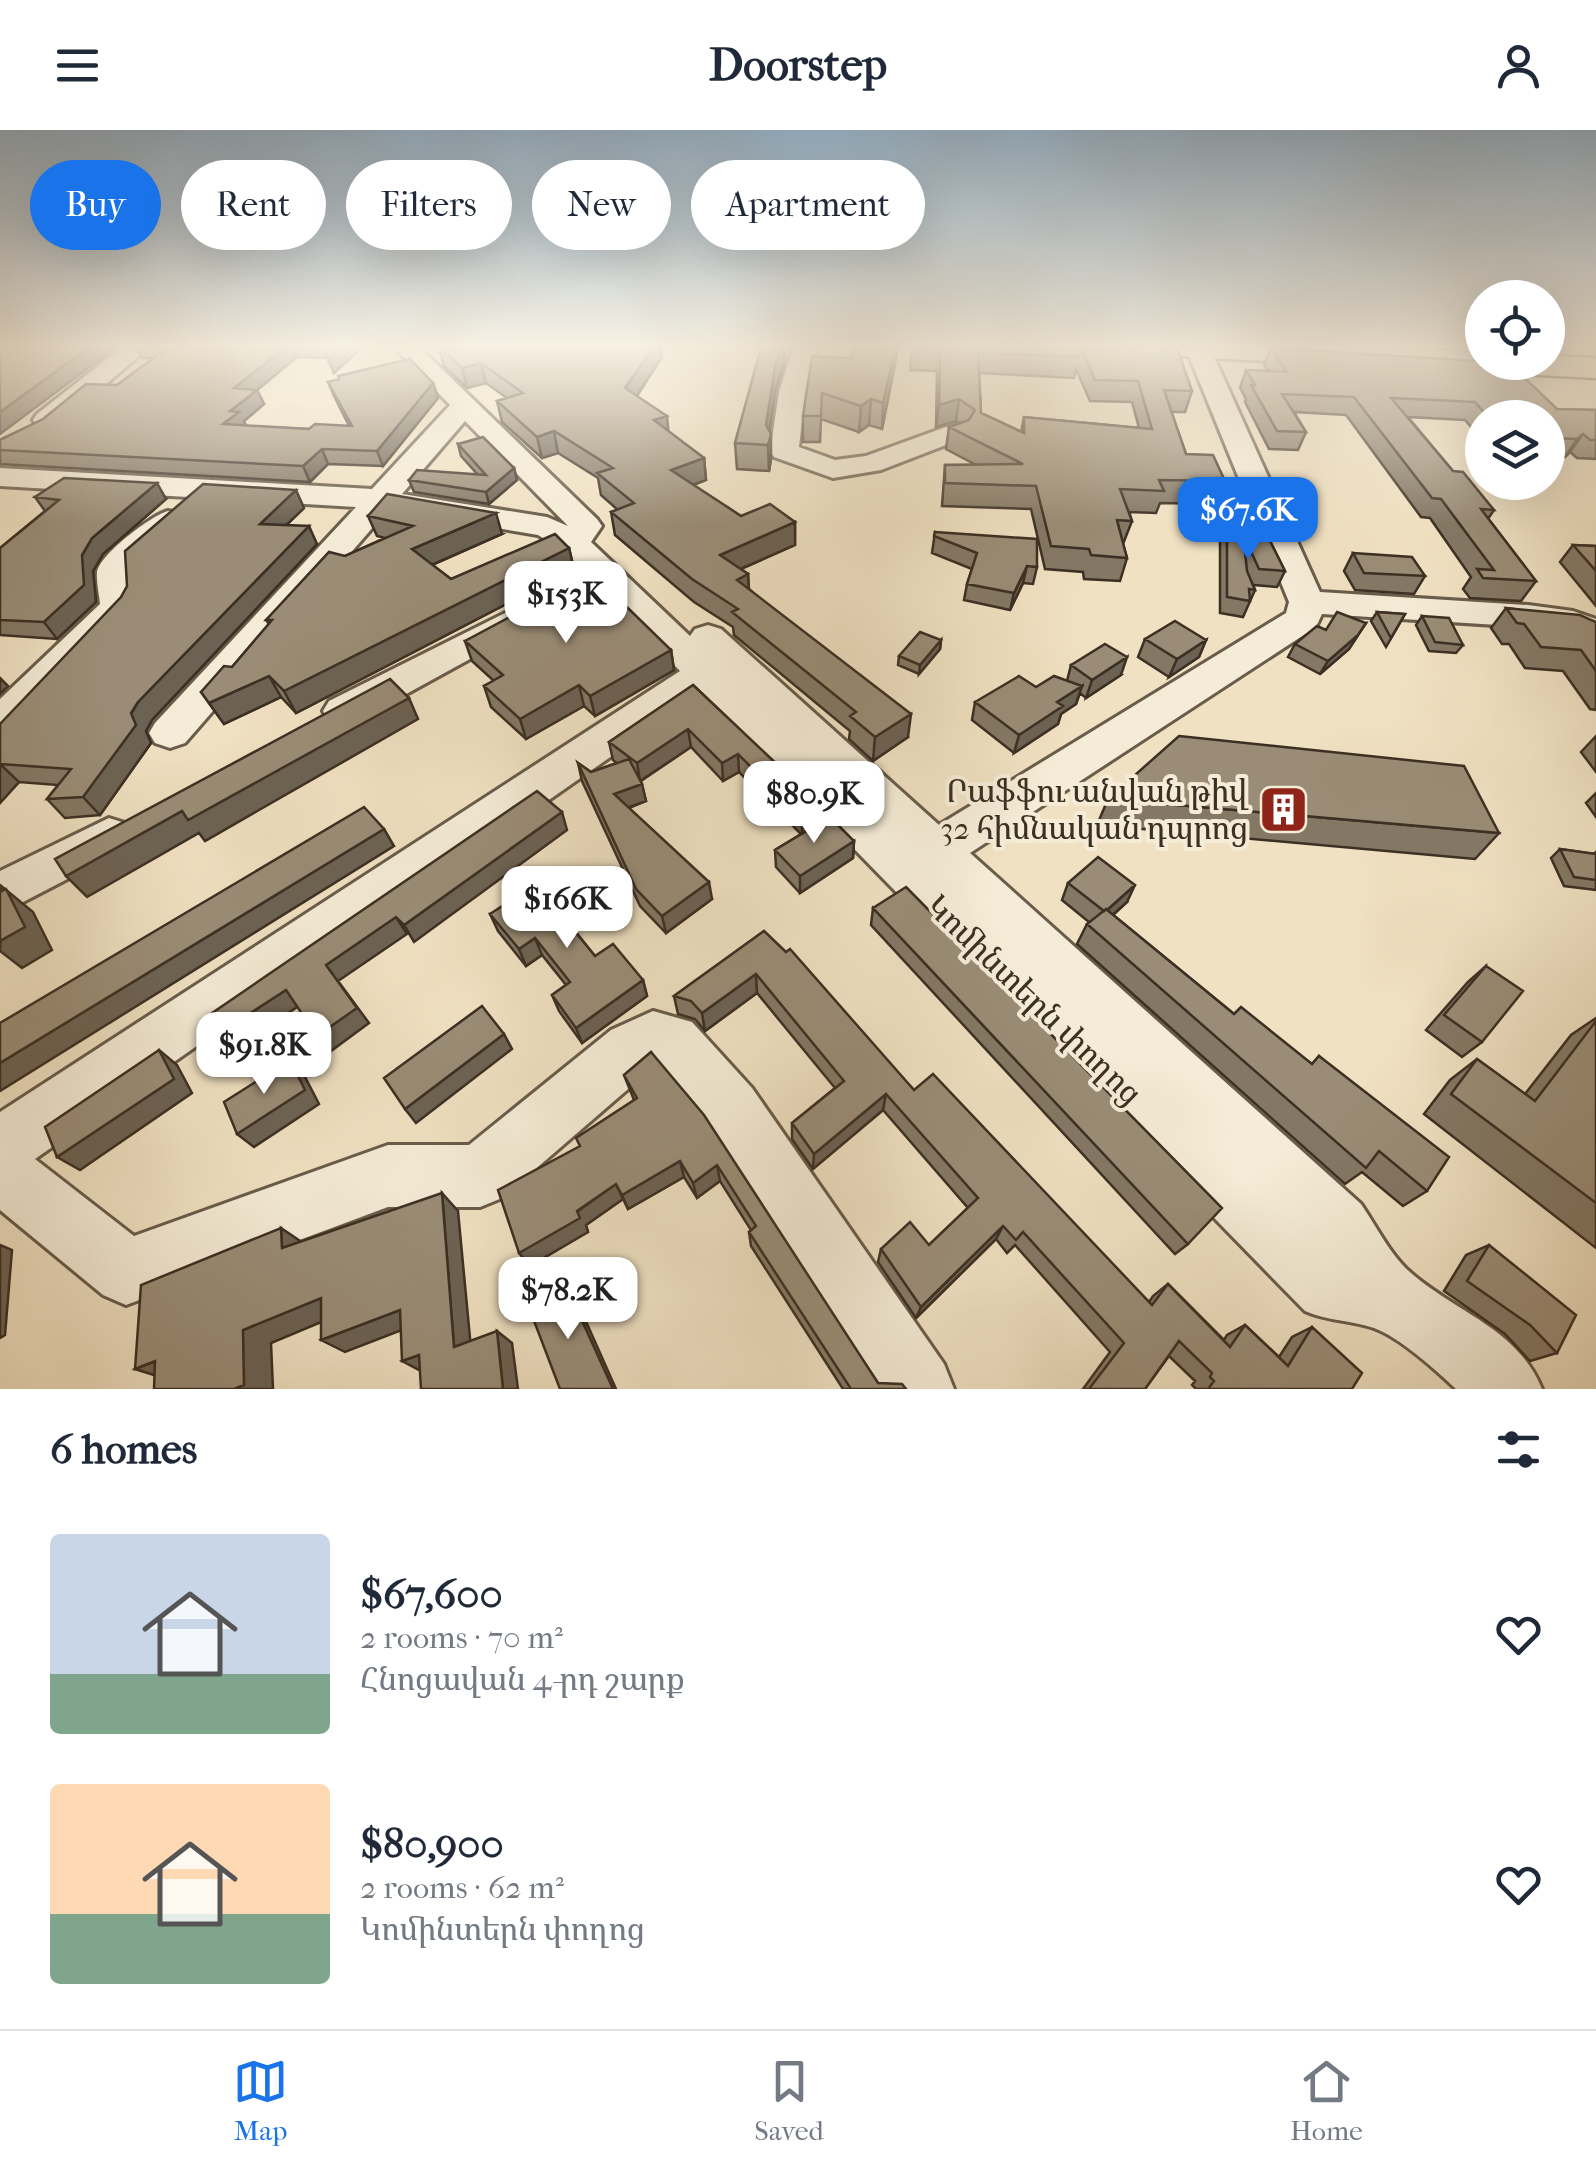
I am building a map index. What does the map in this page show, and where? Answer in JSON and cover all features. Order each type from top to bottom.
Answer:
[{"type":"street","points":[[27,434],[62,407]]},
{"type":"street","points":[[170,732],[463,407]]},
{"type":"street","name":"Կոմինտերն փողոց","points":[[463,407],[576,566],[918,862]]},
{"type":"street","points":[[790,407],[784,451],[833,469],[870,464],[954,432]]},
{"type":"street","points":[[918,862],[1303,619],[1306,602],[1223,407]]},
{"type":"street","points":[[0,477],[379,499],[547,526],[576,566]]},
{"type":"street","points":[[0,723],[118,605],[114,571],[118,563],[202,490]]},
{"type":"street","points":[[308,729],[576,566],[600,534],[918,862],[1338,1227],[1386,1296],[1459,1344],[1507,1389]]},
{"type":"street","points":[[1306,602],[1528,616],[1573,622],[1596,634]]},
{"type":"street","points":[[0,1147],[704,674]]},
{"type":"street","points":[[0,894],[135,822]]},
{"type":"street","points":[[0,1170],[126,1272],[388,1176],[480,1176],[631,1049],[652,1037],[672,1041],[731,1108],[919,1389]]},
{"type":"building","points":[[58,407],[235,407],[230,411],[239,412],[223,424],[309,429],[315,424],[352,426],[342,407],[413,407],[377,451],[322,449],[303,466],[0,450],[0,440],[43,419]]},
{"type":"building","points":[[503,407],[653,407],[667,416],[654,420],[704,458],[671,470],[741,516],[770,504],[795,522],[720,555],[748,574],[737,580],[911,714],[875,737],[850,716],[856,712],[732,612],[738,609],[692,579],[611,512],[634,503],[597,473],[613,468],[554,431],[537,437]]},
{"type":"building","points":[[745,407],[769,407],[768,445],[735,443]]},
{"type":"building","points":[[804,407],[821,407],[821,416],[803,416]]},
{"type":"building","points":[[970,407],[981,407],[981,413],[1024,433],[1024,417],[1152,429],[1146,407],[1170,407],[1186,454],[1213,455],[1225,481],[1159,480],[1164,491],[1120,489],[1132,521],[1117,520],[1127,558],[1051,546],[1036,486],[945,483],[945,465],[1023,464],[949,427],[969,420],[975,410]]},
{"type":"building","points":[[1263,407],[1290,407],[1306,432],[1277,431]]},
{"type":"building","points":[[1362,407],[1398,407],[1453,471],[1465,474],[1465,500],[1486,500],[1494,510],[1481,509],[1536,581],[1483,578],[1477,569],[1494,570],[1441,499],[1432,498]]},
{"type":"building","points":[[1565,409],[1596,410],[1596,440],[1583,434],[1577,439],[1565,439]]},
{"type":"building","points":[[483,437],[514,468],[486,492],[409,480],[417,470],[486,475],[458,444]]},
{"type":"building","points":[[64,478],[157,483],[92,538],[82,555],[84,585],[44,622],[0,620],[0,548],[59,500],[35,497]]},
{"type":"building","points":[[203,484],[296,490],[260,524],[309,526],[138,702],[131,713],[136,725],[83,797],[47,799],[71,769],[0,764],[0,724],[121,597],[127,586],[125,551]]},
{"type":"building","points":[[387,494],[496,513],[412,549],[451,579],[555,534],[569,548],[284,691],[269,676],[209,703],[201,692],[224,666],[232,667],[272,620],[266,620],[329,552],[345,556],[413,526],[368,516]]},
{"type":"building","points":[[1227,525],[1232,532],[1267,535],[1285,571],[1259,569],[1243,534],[1247,571],[1255,590],[1249,589],[1250,601],[1227,597]]},
{"type":"building","points":[[935,532],[1037,539],[1037,567],[1027,566],[1014,593],[967,584],[977,553],[934,536]]},
{"type":"building","points":[[1573,545],[1596,546],[1596,571]]},
{"type":"building","points":[[1353,553],[1412,557],[1425,576],[1364,573]]},
{"type":"building","points":[[592,573],[671,650],[590,696],[579,685],[520,719],[484,686],[503,675],[465,641]]},
{"type":"building","points":[[1506,608],[1580,615],[1596,622],[1596,671],[1581,650],[1541,647]]},
{"type":"building","points":[[1337,612],[1366,623],[1328,661],[1295,644],[1317,626],[1326,630]]},
{"type":"building","points":[[1377,612],[1405,614],[1391,638]]},
{"type":"building","points":[[1422,616],[1449,618],[1463,645],[1435,642]]},
{"type":"building","points":[[1175,621],[1206,640],[1177,659],[1145,639]]},
{"type":"building","points":[[920,632],[941,640],[920,665],[899,656]]},
{"type":"building","points":[[1105,644],[1127,657],[1092,680],[1071,665]]},
{"type":"building","points":[[1019,676],[1036,687],[1054,676],[1082,686],[1057,702],[1063,706],[1019,735],[975,702]]},
{"type":"building","points":[[390,679],[409,698],[188,820],[182,811],[66,876],[55,859]]},
{"type":"building","points":[[693,685],[822,807],[802,818],[738,754],[722,763],[688,729],[637,763],[609,742]]},
{"type":"building","points":[[1179,736],[1464,766],[1499,833],[1108,799]]},
{"type":"building","points":[[629,759],[642,784],[614,794],[709,882],[662,916],[636,889],[578,763],[591,772]]},
{"type":"building","points":[[537,791],[562,812],[404,925],[396,917],[326,965],[357,1008],[317,1036],[286,990],[223,1031],[212,1013]]},
{"type":"building","points":[[364,807],[384,829],[0,1063],[0,1023]]},
{"type":"building","points":[[830,817],[854,841],[800,876],[775,850]]},
{"type":"building","points":[[1560,849],[1596,854],[1596,880],[1574,877]]},
{"type":"building","points":[[1098,857],[1135,885],[1104,911],[1068,883]]},
{"type":"building","points":[[548,876],[578,909],[564,918],[595,956],[613,944],[643,980],[576,1028],[552,995],[570,982],[535,938],[519,949],[490,914]]},
{"type":"building","points":[[0,886],[2,891],[6,889],[25,927],[0,941]]},
{"type":"building","points":[[906,887],[1222,1208],[1188,1244],[873,908]]},
{"type":"building","points":[[1106,909],[1234,1014],[1241,1007],[1312,1064],[1319,1056],[1449,1157],[1427,1191],[1379,1151],[1366,1168],[1087,924]]},
{"type":"building","points":[[764,931],[786,952],[790,949],[914,1090],[933,1074],[1152,1305],[1168,1284],[1230,1347],[1245,1325],[1288,1366],[1312,1327],[1362,1373],[1352,1389],[1208,1389],[1214,1381],[1212,1373],[1179,1341],[1145,1389],[1089,1389],[1124,1343],[1023,1232],[1016,1240],[1003,1226],[921,1307],[881,1249],[910,1222],[929,1245],[978,1198],[886,1094],[814,1154],[792,1123],[844,1081],[756,974],[702,1013],[691,1001],[674,996]]},
{"type":"building","points":[[1486,966],[1523,991],[1482,1042],[1444,1015]]},
{"type":"building","points":[[482,1006],[504,1034],[405,1109],[384,1078]]},
{"type":"building","points":[[1596,1021],[1596,1203],[1451,1094],[1477,1059],[1535,1101]]},
{"type":"building","points":[[159,1050],[174,1079],[57,1157],[45,1127]]},
{"type":"building","points":[[651,1052],[704,1115],[878,1383],[902,1384],[906,1389],[851,1389],[749,1232],[756,1226],[717,1165],[693,1183],[680,1161],[622,1195],[616,1184],[577,1211],[580,1218],[519,1253],[498,1190],[580,1146],[576,1138],[637,1098],[624,1075]]},
{"type":"building","points":[[290,1060],[305,1090],[237,1134],[224,1102]]},
{"type":"building","points":[[442,1193],[454,1347],[497,1331],[503,1389],[421,1389],[419,1355],[402,1361],[400,1310],[321,1340],[321,1298],[243,1330],[244,1385],[234,1389],[154,1389],[155,1361],[135,1369],[141,1285],[281,1228],[282,1248]]},
{"type":"building","points":[[1489,1245],[1576,1315],[1557,1353],[1530,1325],[1467,1281]]},
{"type":"building","points":[[564,1281],[613,1389],[560,1389],[528,1305]]},
{"type":"place","name":"Րաֆֆու անվան թիվ 32 հիմնական դպրոց","points":[[1283,809]]}]
